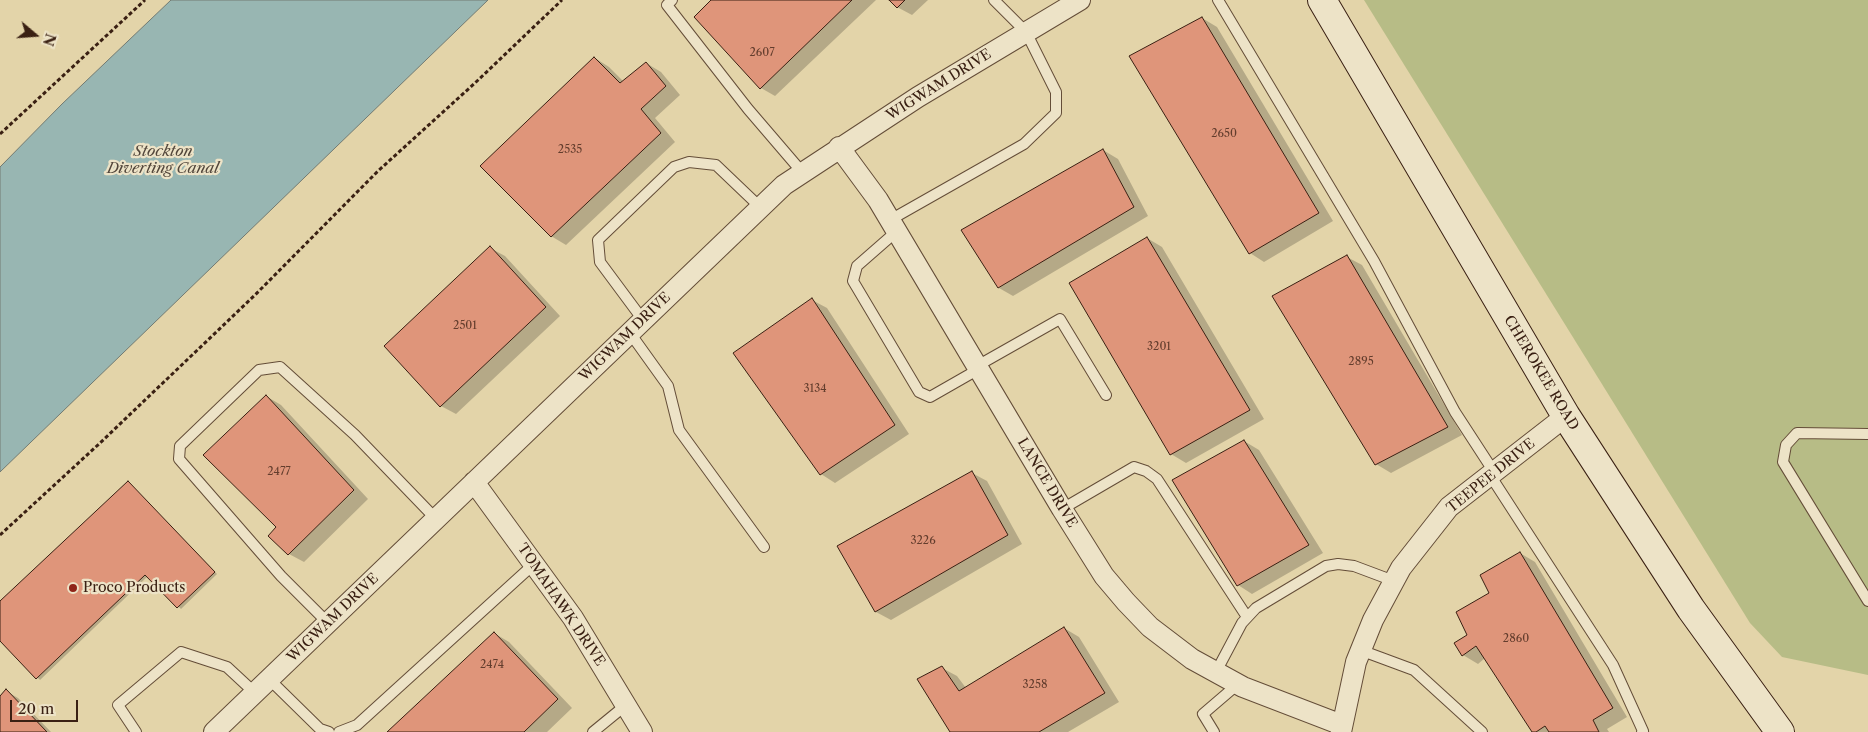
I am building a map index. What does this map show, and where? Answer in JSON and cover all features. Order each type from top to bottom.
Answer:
[{"type":"street","name":"WIGWAM DRIVE","points":[[214,732],[784,185],[918,96],[1078,0]]},
{"type":"street","name":"CHEROKEE ROAD","points":[[1322,0],[1566,416],[1691,609],[1780,732]]},
{"type":"street","name":"LANCE DRIVE","points":[[840,147],[878,200],[1104,576],[1126,602],[1150,626],[1192,658],[1238,684],[1341,728]]},
{"type":"street","name":"TEEPEE DRIVE","points":[[1341,728],[1360,650],[1373,620],[1401,568],[1449,507],[1566,416]]},
{"type":"street","name":"TOMAHAWK DRIVE","points":[[474,482],[573,618],[642,732]]},
{"type":"lane","points":[[672,0],[667,5],[748,109],[802,172]]},
{"type":"lane","points":[[994,0],[1026,32],[1056,92],[1056,113],[1024,144],[894,226],[857,266],[853,281],[919,392],[930,397],[1060,319],[1106,395]]},
{"type":"lane","points":[[1218,0],[1374,261],[1455,412],[1613,665],[1642,732]]},
{"type":"lane","points":[[760,207],[716,165],[689,162],[674,167],[598,240],[600,262],[637,326],[668,386],[679,430],[764,547]]},
{"type":"lane","points":[[328,623],[281,576],[179,459],[180,446],[259,370],[280,367],[355,435],[436,519]]},
{"type":"lane","points":[[1868,434],[1797,433],[1786,445],[1783,462],[1868,602]]},
{"type":"lane","points":[[1062,509],[1134,466],[1146,471],[1157,479],[1247,617]]},
{"type":"lane","points":[[339,732],[357,725],[534,564]]},
{"type":"lane","points":[[1216,672],[1242,623],[1256,608],[1326,566],[1338,564],[1354,566],[1394,581]]},
{"type":"lane","points":[[1360,650],[1414,670],[1482,732]]},
{"type":"lane","points":[[136,732],[118,705],[181,652],[227,667],[262,686],[320,729],[329,732]]},
{"type":"lane","points":[[1214,732],[1203,714],[1238,684]]},
{"type":"lane","points":[[593,732],[626,705]]},
{"type":"path","points":[[0,134],[145,0]]},
{"type":"path","points":[[0,534],[100,443],[255,295],[378,171],[475,83],[562,0]]},
{"type":"green space","points":[[1364,0],[1868,0],[1868,675],[1782,657],[1750,623]]},
{"type":"water","name":"Stockton Diverting Canal","points":[[171,0],[488,0],[0,472],[0,167],[62,104]]},
{"type":"building","points":[[711,0],[852,0],[760,89],[694,17]]},
{"type":"building","points":[[889,0],[905,0],[897,8]]},
{"type":"building","points":[[1202,17],[1319,213],[1249,254],[1129,56]]},
{"type":"building","points":[[594,57],[620,83],[646,62],[666,86],[641,109],[661,133],[551,237],[480,166]]},
{"type":"building","points":[[1103,149],[1134,207],[998,288],[961,230]]},
{"type":"building","points":[[1147,237],[1250,410],[1170,455],[1069,283]]},
{"type":"building","points":[[490,246],[546,307],[440,407],[384,346]]},
{"type":"building","points":[[1347,255],[1448,427],[1375,465],[1272,296]]},
{"type":"building","points":[[812,298],[895,425],[820,475],[733,353]]},
{"type":"building","points":[[266,395],[354,490],[288,555],[268,536],[276,527],[203,455]]},
{"type":"building","points":[[1244,440],[1309,545],[1237,586],[1172,480]]},
{"type":"building","points":[[972,471],[1008,535],[875,612],[837,546]]},
{"type":"building","name":"Proco Products","points":[[128,481],[215,572],[177,608],[145,575],[36,679],[0,641],[0,601]]},
{"type":"building","points":[[1520,552],[1613,708],[1593,720],[1599,732],[1549,732],[1545,726],[1536,732],[1532,732],[1476,646],[1462,656],[1454,643],[1467,635],[1456,612],[1489,593],[1480,575]]},
{"type":"building","points":[[1064,627],[1105,693],[1039,732],[950,732],[917,679],[942,666],[959,691]]},
{"type":"building","points":[[494,632],[558,699],[524,732],[387,732]]},
{"type":"building","points":[[6,689],[47,732],[0,732],[0,696]]},
{"type":"place","name":"Proco Products","points":[[73,588]]}]
